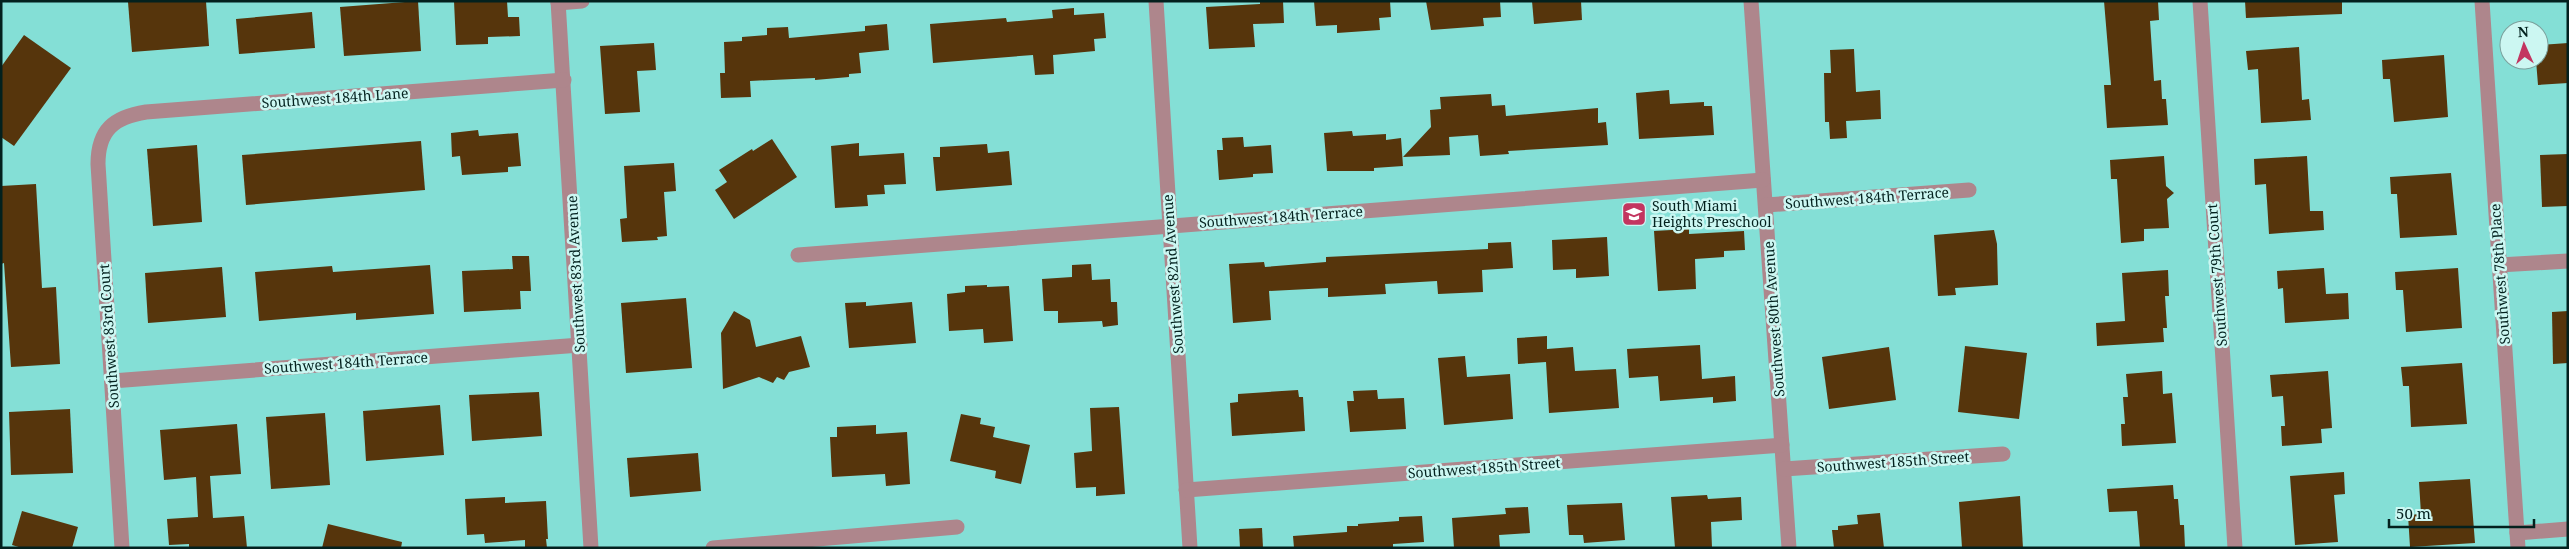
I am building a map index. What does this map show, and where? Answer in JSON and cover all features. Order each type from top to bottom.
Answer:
[{"type":"street","points":[[558,2],[582,1]]},
{"type":"street","name":"Southwest 82nd Avenue","points":[[1156,1],[1190,548]]},
{"type":"street","name":"Southwest 80th Avenue","points":[[1750,1],[1789,548]]},
{"type":"street","name":"Southwest 79th Court","points":[[2200,1],[2235,548]]},
{"type":"street","name":"Southwest 78th Place","points":[[2482,1],[2517,540]]},
{"type":"street","name":"Southwest 83rd Avenue","points":[[558,2],[580,345],[590,548]]},
{"type":"street","name":"Southwest 184th Lane","points":[[110,127],[127,115],[146,112],[564,80]]},
{"type":"street","name":"Southwest 83rd Court","points":[[110,127],[100,144],[98,164],[122,548]]},
{"type":"street","name":"Southwest 184th Terrace","points":[[798,255],[1763,180]]},
{"type":"street","name":"Southwest 184th Terrace","points":[[1766,205],[1969,190]]},
{"type":"street","points":[[2500,265],[2568,261]]},
{"type":"street","name":"Southwest 184th Terrace","points":[[112,381],[580,345]]},
{"type":"street","name":"Southwest 185th Street","points":[[1186,490],[1782,445]]},
{"type":"street","name":"Southwest 185th Street","points":[[1784,469],[2002,454]]},
{"type":"street","points":[[713,548],[957,527]]},
{"type":"street","points":[[2517,540],[2568,529]]},
{"type":"building","points":[[206,1],[209,46],[132,52],[128,2]]},
{"type":"building","points":[[418,1],[421,51],[344,56],[340,7]]},
{"type":"building","points":[[454,1],[507,1],[508,17],[519,17],[520,36],[488,37],[488,44],[456,45]]},
{"type":"building","points":[[1260,1],[1283,1],[1284,23],[1253,24],[1255,47],[1209,49],[1206,7],[1260,4]]},
{"type":"building","points":[[1314,1],[1390,1],[1391,17],[1379,18],[1380,30],[1337,33],[1337,25],[1316,26]]},
{"type":"building","points":[[1426,1],[1500,1],[1501,17],[1483,18],[1484,26],[1431,30]]},
{"type":"building","points":[[1532,1],[1581,1],[1582,20],[1534,24]]},
{"type":"building","points":[[2104,1],[2158,1],[2159,20],[2150,21],[2154,81],[2161,80],[2162,99],[2166,99],[2168,125],[2107,128],[2104,85],[2111,85]]},
{"type":"building","points":[[2245,1],[2342,1],[2342,14],[2246,18]]},
{"type":"building","points":[[1074,8],[1074,15],[1104,13],[1106,38],[1094,39],[1095,51],[1053,55],[1054,74],[1035,75],[1033,55],[933,63],[930,24],[1006,18],[1007,22],[1053,18],[1052,10]]},
{"type":"building","points":[[312,12],[315,48],[239,54],[236,19]]},
{"type":"building","points":[[887,24],[889,50],[859,53],[861,73],[849,74],[849,77],[815,80],[815,78],[750,81],[751,97],[721,98],[720,73],[725,73],[724,42],[742,41],[742,37],[767,35],[767,28],[788,27],[789,38],[865,31],[865,26]]},
{"type":"building","points":[[24,35],[71,68],[14,146],[1,137],[1,67]]},
{"type":"building","points":[[654,43],[656,70],[637,71],[640,112],[605,114],[600,46]]},
{"type":"building","points":[[2568,43],[2568,83],[2538,85],[2537,70],[2549,70],[2549,44]]},
{"type":"building","points":[[2299,47],[2302,100],[2309,99],[2311,120],[2261,123],[2258,69],[2248,70],[2246,51]]},
{"type":"building","points":[[1854,49],[1856,92],[1880,90],[1881,119],[1846,121],[1847,138],[1830,139],[1829,122],[1825,122],[1824,73],[1831,73],[1830,50]]},
{"type":"building","points":[[2444,55],[2448,117],[2394,122],[2390,79],[2383,79],[2382,60]]},
{"type":"building","points":[[1669,90],[1670,104],[1704,102],[1704,106],[1712,106],[1714,135],[1639,139],[1636,93]]},
{"type":"building","points":[[1491,94],[1492,106],[1505,105],[1506,116],[1598,108],[1598,123],[1606,122],[1608,145],[1508,151],[1509,154],[1480,156],[1478,135],[1449,137],[1450,155],[1403,157],[1431,127],[1430,110],[1441,109],[1440,97]]},
{"type":"building","points":[[478,130],[479,136],[518,133],[521,166],[508,167],[508,172],[462,175],[460,156],[452,157],[451,133]]},
{"type":"building","points":[[1352,131],[1353,136],[1386,134],[1386,140],[1401,138],[1403,166],[1374,168],[1374,171],[1327,171],[1324,133]]},
{"type":"building","points":[[1243,137],[1244,147],[1271,145],[1273,173],[1253,174],[1253,177],[1219,180],[1217,150],[1223,150],[1222,138]]},
{"type":"building","points":[[772,139],[797,177],[734,219],[715,190],[727,182],[719,170]]},
{"type":"building","points":[[421,141],[425,190],[246,205],[242,155]]},
{"type":"building","points":[[859,143],[859,156],[904,153],[906,184],[884,185],[885,194],[867,195],[868,206],[835,208],[831,146]]},
{"type":"building","points":[[987,144],[988,153],[1009,151],[1012,185],[936,191],[933,157],[940,157],[940,147]]},
{"type":"building","points":[[197,145],[202,222],[153,226],[147,149]]},
{"type":"building","points":[[2568,154],[2568,206],[2542,207],[2540,155]]},
{"type":"building","points":[[2164,156],[2166,186],[2174,193],[2167,199],[2169,228],[2144,229],[2144,241],[2121,243],[2117,179],[2111,179],[2110,160]]},
{"type":"building","points":[[2307,156],[2310,211],[2323,211],[2324,230],[2269,234],[2266,184],[2255,185],[2254,159]]},
{"type":"building","points":[[674,163],[676,191],[664,192],[667,236],[657,237],[658,240],[622,242],[620,219],[627,218],[624,166]]},
{"type":"building","points":[[2451,173],[2457,235],[2400,238],[2397,194],[2391,194],[2390,177]]},
{"type":"building","points":[[36,184],[42,288],[56,287],[60,364],[11,367],[4,263],[1,264],[1,186]]},
{"type":"building","points":[[1689,229],[1689,234],[1744,231],[1745,250],[1724,251],[1724,257],[1695,259],[1696,289],[1658,291],[1654,231]]},
{"type":"building","points":[[1994,230],[1997,244],[1998,285],[1955,288],[1956,295],[1938,296],[1934,235]]},
{"type":"building","points":[[1607,237],[1609,276],[1576,278],[1576,269],[1553,270],[1552,240]]},
{"type":"building","points":[[1511,242],[1513,268],[1482,270],[1483,292],[1438,294],[1437,281],[1385,284],[1386,294],[1328,297],[1328,288],[1269,291],[1271,320],[1233,323],[1229,264],[1264,262],[1265,267],[1326,262],[1326,257],[1488,249],[1488,243]]},
{"type":"building","points":[[512,256],[529,256],[531,291],[520,291],[521,309],[464,312],[462,271],[513,269]]},
{"type":"building","points":[[1091,264],[1092,280],[1110,279],[1111,302],[1117,302],[1118,325],[1103,327],[1102,321],[1058,323],[1058,311],[1044,311],[1042,279],[1072,277],[1072,265]]},
{"type":"building","points":[[430,265],[434,314],[356,320],[356,313],[259,321],[255,272],[332,266],[333,272]]},
{"type":"building","points":[[222,267],[226,317],[148,323],[145,273]]},
{"type":"building","points":[[2324,268],[2326,294],[2348,293],[2349,319],[2285,323],[2283,288],[2278,289],[2277,271]]},
{"type":"building","points":[[2458,268],[2462,328],[2406,332],[2403,290],[2396,290],[2395,272]]},
{"type":"building","points":[[2168,270],[2169,296],[2165,296],[2167,328],[2163,328],[2164,342],[2097,346],[2096,323],[2125,321],[2122,273]]},
{"type":"building","points":[[987,285],[987,287],[1009,286],[1013,341],[984,343],[983,329],[949,331],[947,294],[965,292],[965,286]]},
{"type":"building","points":[[686,298],[692,368],[626,373],[621,303]]},
{"type":"building","points":[[866,302],[866,306],[912,302],[916,343],[849,348],[845,303]]},
{"type":"building","points":[[734,311],[750,320],[756,347],[801,336],[810,367],[789,372],[784,380],[777,377],[773,383],[759,377],[723,389],[721,333]]},
{"type":"building","points":[[2568,311],[2568,363],[2553,364],[2552,312]]},
{"type":"building","points":[[1547,336],[1547,349],[1573,347],[1575,371],[1616,369],[1619,408],[1549,413],[1546,362],[1518,364],[1517,338]]},
{"type":"building","points":[[1700,345],[1702,379],[1735,376],[1736,401],[1713,403],[1713,397],[1660,401],[1658,376],[1629,378],[1627,349]]},
{"type":"building","points":[[1965,346],[2027,353],[2019,419],[1958,412]]},
{"type":"building","points":[[1889,347],[1896,400],[1829,409],[1822,357]]},
{"type":"building","points":[[1465,356],[1467,377],[1510,374],[1513,419],[1444,425],[1438,358]]},
{"type":"building","points":[[2462,363],[2467,424],[2411,427],[2409,386],[2403,386],[2401,367]]},
{"type":"building","points":[[2162,371],[2163,394],[2172,393],[2176,443],[2122,446],[2121,424],[2125,424],[2123,397],[2128,397],[2126,374]]},
{"type":"building","points":[[2328,371],[2332,428],[2321,429],[2322,443],[2282,446],[2281,426],[2285,426],[2283,396],[2272,397],[2270,375]]},
{"type":"building","points":[[1298,390],[1299,397],[1303,397],[1305,431],[1232,436],[1230,403],[1238,402],[1238,394]]},
{"type":"building","points":[[1377,390],[1378,399],[1404,398],[1406,429],[1350,432],[1347,401],[1354,401],[1353,391]]},
{"type":"building","points":[[539,392],[542,436],[472,441],[469,395]]},
{"type":"building","points":[[440,405],[444,455],[366,461],[363,411]]},
{"type":"building","points":[[1119,407],[1125,494],[1096,496],[1096,487],[1076,488],[1074,453],[1092,451],[1090,408]]},
{"type":"building","points":[[70,409],[73,473],[11,475],[9,412]]},
{"type":"building","points":[[325,413],[330,485],[271,489],[266,417]]},
{"type":"building","points":[[961,414],[981,418],[980,424],[995,427],[993,437],[1030,445],[1021,484],[995,478],[996,471],[950,461]]},
{"type":"building","points":[[237,424],[241,474],[210,476],[213,518],[244,516],[247,548],[189,548],[189,544],[169,545],[167,519],[198,517],[196,477],[164,480],[160,430]]},
{"type":"building","points":[[876,425],[876,434],[907,432],[910,484],[886,486],[885,474],[832,477],[830,437],[837,437],[837,427]]},
{"type":"building","points":[[698,453],[701,491],[630,497],[627,458]]},
{"type":"building","points":[[2344,472],[2345,494],[2334,495],[2338,542],[2295,545],[2290,476]]},
{"type":"building","points":[[2470,479],[2475,543],[2410,547],[2408,515],[2421,514],[2419,482]]},
{"type":"building","points":[[2173,485],[2174,499],[2178,499],[2180,525],[2184,525],[2185,548],[2140,548],[2137,511],[2109,512],[2107,489]]},
{"type":"building","points":[[1707,495],[1708,499],[1741,497],[1742,520],[1711,522],[1712,548],[1675,548],[1671,497]]},
{"type":"building","points":[[2020,496],[2023,548],[1962,548],[1959,502]]},
{"type":"building","points":[[505,497],[505,503],[546,501],[547,548],[525,548],[525,540],[485,543],[484,534],[467,535],[465,499]]},
{"type":"building","points":[[1622,503],[1625,540],[1584,543],[1583,535],[1569,535],[1567,505]]},
{"type":"building","points":[[1528,507],[1530,533],[1499,535],[1500,548],[1454,548],[1452,518],[1506,514],[1505,508]]},
{"type":"building","points":[[22,511],[78,527],[72,548],[22,548],[12,545]]},
{"type":"building","points":[[1880,513],[1884,548],[1834,548],[1832,530],[1838,530],[1838,526],[1858,524],[1857,515]]},
{"type":"building","points":[[1422,516],[1424,542],[1393,544],[1393,548],[1294,548],[1293,536],[1347,532],[1347,526],[1399,521],[1399,517]]},
{"type":"building","points":[[328,524],[402,542],[401,548],[322,548]]},
{"type":"building","points":[[1262,528],[1263,548],[1240,548],[1239,529]]},
{"type":"place","name":"South Miami Heights Preschool","points":[[1634,214]]}]
